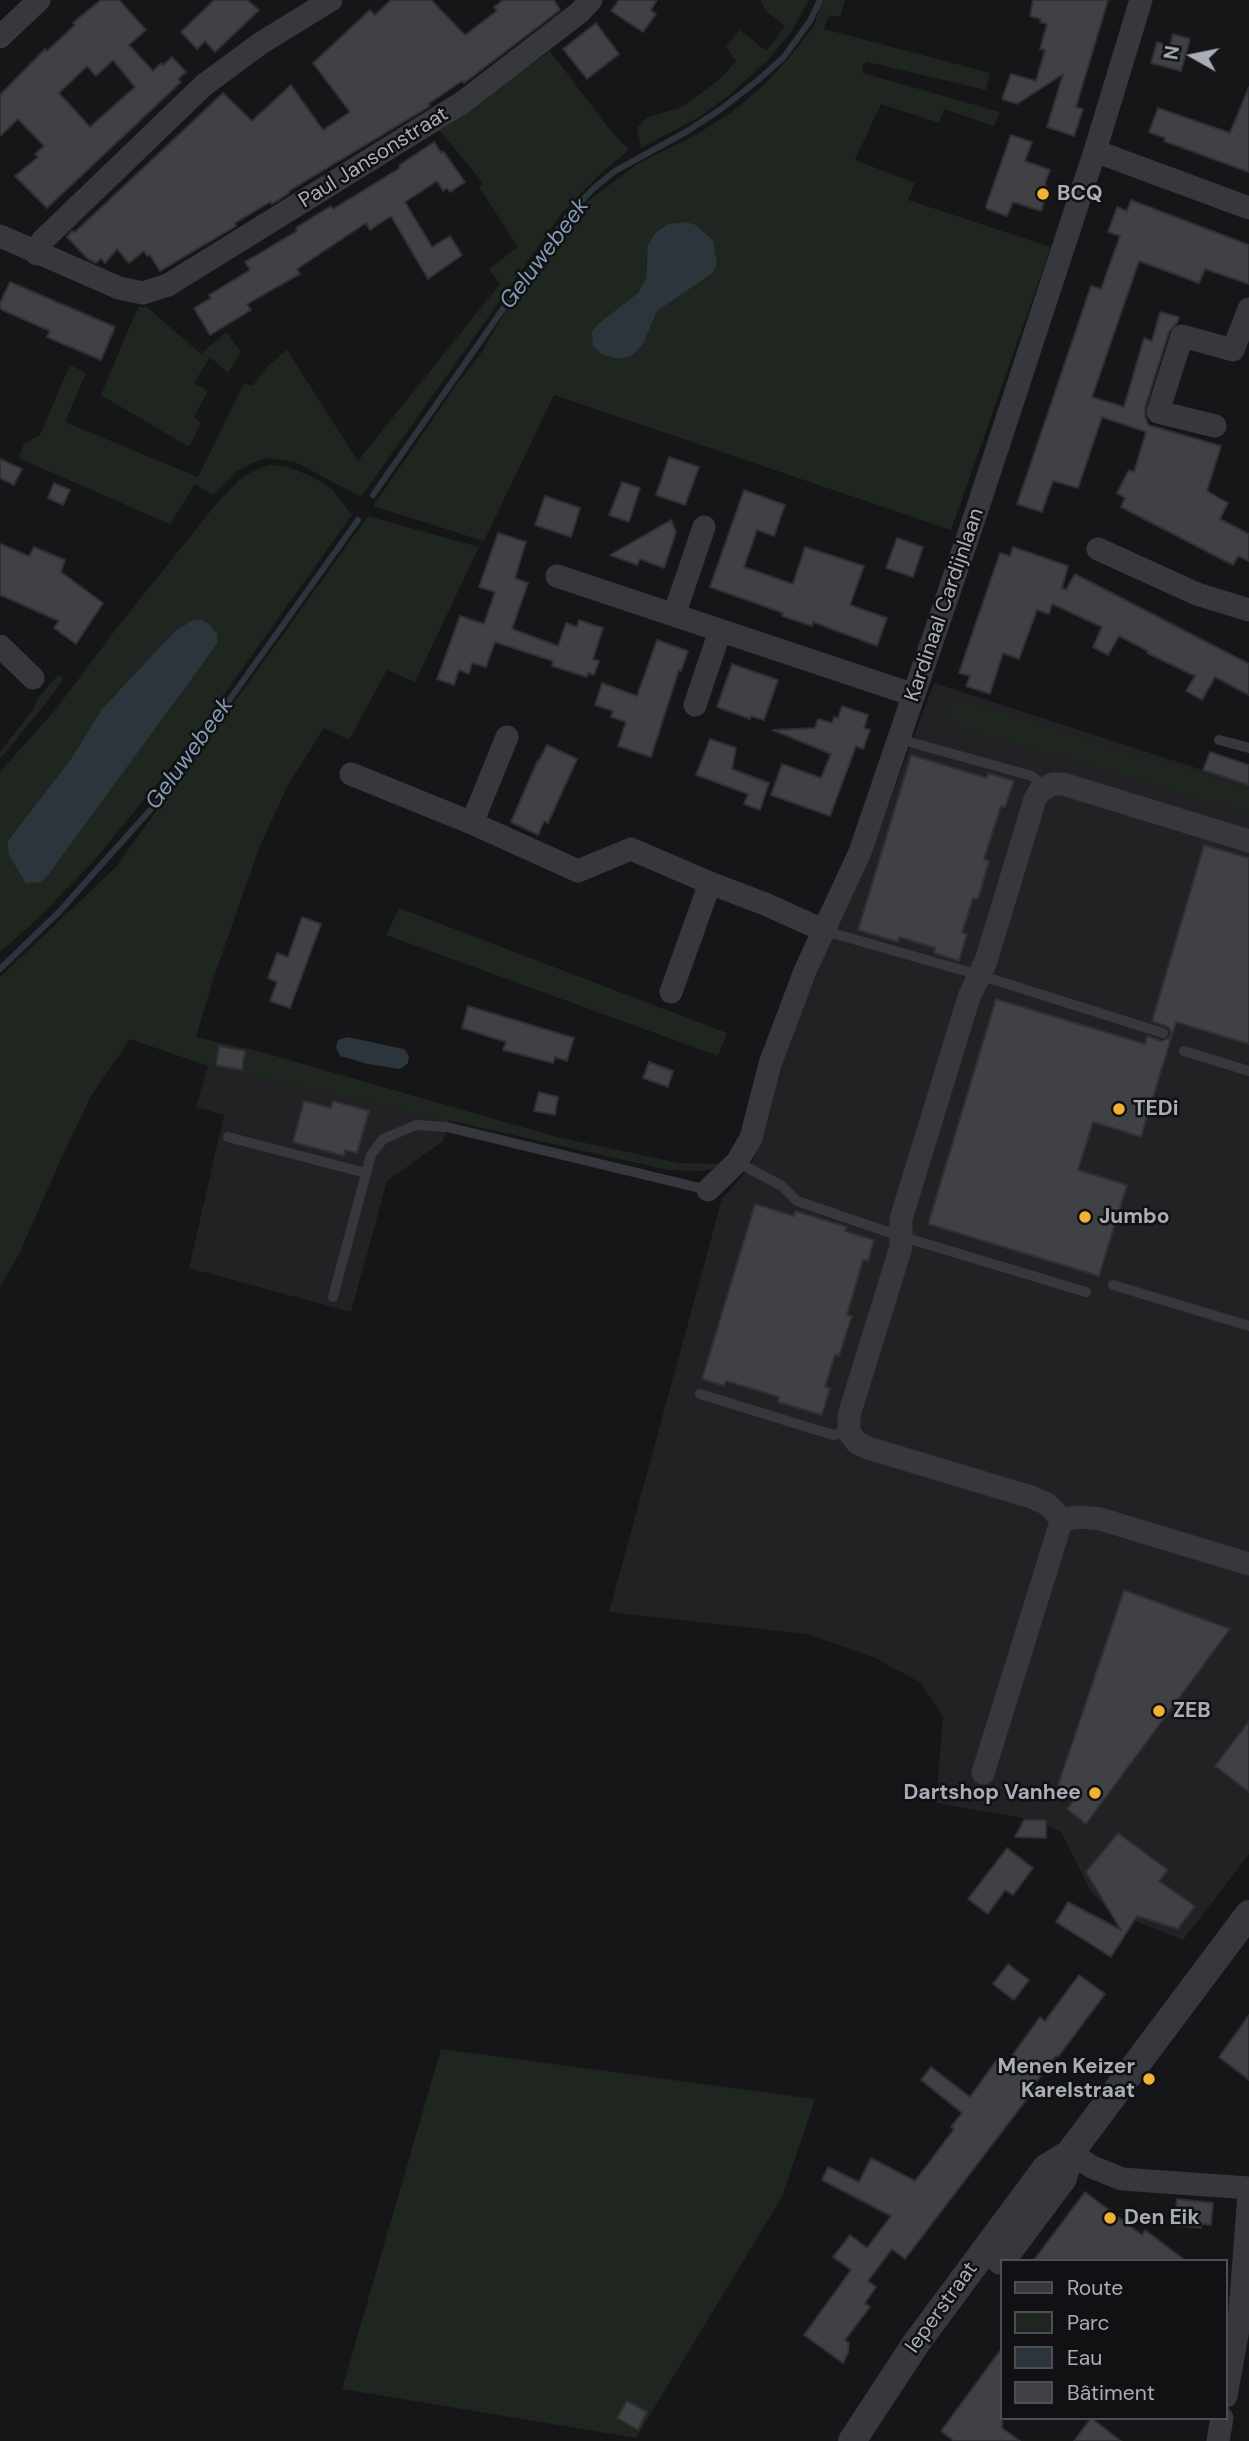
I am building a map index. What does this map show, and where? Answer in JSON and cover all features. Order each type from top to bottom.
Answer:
[{"type":"street","points":[[0,236],[37,254],[42,241],[204,85],[261,43],[331,0]]},
{"type":"street","name":"Paul Jansonstraat","points":[[37,254],[119,288],[143,293],[169,285],[463,102],[580,12],[591,0]]},
{"type":"street","name":"Kardinaal Cardijnlaan","points":[[709,1190],[737,1162],[751,1138],[770,1064],[805,971],[860,852],[1095,151],[1141,0]]},
{"type":"street","points":[[0,37],[31,3]]},
{"type":"street","points":[[1095,151],[1249,208]]},
{"type":"street","points":[[1216,426],[1158,412],[1182,336],[1233,350],[1249,310]]},
{"type":"street","points":[[674,615],[704,527]]},
{"type":"street","points":[[1098,548],[1197,594],[1249,610]]},
{"type":"street","points":[[557,576],[914,695]]},
{"type":"street","points":[[695,705],[720,631]]},
{"type":"street","points":[[0,646],[33,678]]},
{"type":"street","points":[[472,823],[506,737]]},
{"type":"street","points":[[351,774],[472,823],[578,871],[631,849],[825,931]]},
{"type":"street","points":[[1062,1519],[1047,1504],[868,1448],[857,1443],[849,1432],[849,1415],[901,1247],[901,1219],[969,997],[986,961],[1035,799],[1045,787],[1063,784],[1249,841]]},
{"type":"street","points":[[671,992],[710,883]]},
{"type":"street","points":[[1062,1519],[1100,1519],[1249,1564]]},
{"type":"street","points":[[983,1773],[1062,1519]]},
{"type":"street","name":"Ieperstraat","points":[[1003,2259],[1063,2178],[1070,2153],[1249,1914]]},
{"type":"street","points":[[1070,2153],[1122,2179],[1249,2188]]},
{"type":"street","points":[[1228,2388],[1244,2325],[1249,2194]]},
{"type":"street","name":"Ieperstraat","points":[[854,2441],[940,2341],[1000,2262]]},
{"type":"street","points":[[1218,2441],[1222,2420]]},
{"type":"lane","points":[[899,739],[1032,776],[1045,787]]},
{"type":"lane","points":[[1219,740],[1249,748]]},
{"type":"lane","points":[[825,931],[979,975],[1163,1033]]},
{"type":"lane","points":[[1184,1051],[1249,1071]]},
{"type":"lane","points":[[333,1297],[371,1155],[383,1139],[416,1125],[432,1124],[709,1190]]},
{"type":"lane","points":[[228,1137],[366,1173]]},
{"type":"lane","points":[[737,1162],[782,1186],[797,1200],[900,1236],[1086,1292]]},
{"type":"lane","points":[[1113,1285],[1249,1326]]},
{"type":"lane","points":[[700,1394],[833,1434],[849,1432]]},
{"type":"shaded area","points":[[934,683],[1249,785],[1249,1854],[1183,1940],[1110,1911],[1091,1892],[1061,1832],[1034,1820],[936,1803],[943,1717],[921,1683],[873,1657],[807,1634],[609,1612],[722,1199],[751,1166],[770,1113],[775,1078],[833,934],[870,854]]},
{"type":"shaded area","points":[[208,1066],[449,1119],[443,1141],[387,1181],[351,1312],[189,1268],[224,1115],[196,1107]]},
{"type":"green space","points":[[761,0],[809,0],[791,32],[768,60],[729,95],[701,116],[641,148],[637,128],[647,117],[680,108],[719,80],[736,61],[726,47],[740,30],[766,51],[785,26],[765,10]]},
{"type":"green space","points":[[822,0],[845,0],[840,17],[829,15],[824,29],[990,73],[986,90],[867,62],[862,66],[863,73],[1000,112],[994,126],[944,109],[939,123],[881,104],[855,160],[915,183],[908,200],[1051,247],[951,530],[554,395],[484,541],[373,506],[480,355],[504,314],[566,226],[589,200],[639,163],[696,135],[732,112],[762,87],[814,26]],"holes":[[[668,224],[694,224],[713,240],[698,283],[657,311],[643,344],[599,323],[638,293],[647,279],[646,264],[655,233]]]},
{"type":"green space","points":[[550,51],[610,130],[629,150],[603,171],[562,213],[361,497],[295,462],[267,458],[236,472],[213,495],[195,484],[170,524],[18,458],[24,444],[40,435],[70,365],[86,373],[65,422],[198,477],[244,383],[252,386],[269,365],[287,350],[358,461],[500,284],[489,269],[518,247],[479,187],[483,183],[439,130]]},
{"type":"green space","points":[[138,307],[147,307],[201,354],[226,332],[241,352],[228,373],[210,357],[194,383],[208,391],[194,417],[201,423],[189,447],[101,395]]},
{"type":"green space","points":[[269,465],[288,467],[311,476],[332,489],[352,515],[185,749],[94,861],[31,925],[0,952],[0,772],[56,709],[119,625],[218,502],[251,472]],"holes":[[[174,632],[217,644],[47,875],[41,882],[26,884],[9,855],[7,842],[71,759],[101,710]]]},
{"type":"green space","points":[[368,516],[479,547],[415,682],[387,670],[349,740],[324,728],[288,785],[259,848],[196,1037],[258,1051],[557,1137],[679,1163],[727,1164],[704,1171],[668,1170],[208,1066],[130,1039],[91,1096],[20,1252],[0,1288],[0,977],[116,867]]},
{"type":"green space","points":[[59,674],[63,679],[0,759],[0,752]]},
{"type":"green space","points":[[954,697],[1249,790],[1249,813],[946,723]]},
{"type":"green space","points":[[399,908],[727,1033],[718,1056],[386,935]]},
{"type":"green space","points":[[441,2049],[815,2099],[782,2197],[636,2438],[342,2389]]},
{"type":"water","points":[[668,224],[694,224],[713,240],[717,264],[713,273],[657,311],[643,344],[633,355],[620,359],[603,355],[593,346],[592,332],[599,323],[638,293],[646,279],[648,246],[655,233]]},
{"type":"water","points":[[201,619],[217,634],[217,644],[48,875],[41,882],[26,884],[9,855],[7,842],[71,759],[101,710],[174,632],[193,620]]},
{"type":"water","points":[[347,1037],[404,1049],[409,1056],[408,1063],[400,1069],[340,1056],[336,1048],[338,1040]]},
{"type":"building","points":[[101,0],[119,0],[146,30],[129,45],[153,71],[172,57],[186,72],[178,79],[181,82],[47,208],[15,176],[38,157],[35,154],[44,146],[18,119],[0,136],[0,95],[45,49],[47,51],[75,25],[73,23]],"holes":[[[113,60],[135,87],[90,127],[59,93],[87,66],[96,76]]]},
{"type":"building","points":[[214,0],[247,0],[259,10],[215,52],[205,41],[197,49],[181,32]]},
{"type":"building","points":[[391,0],[431,0],[465,35],[497,11],[494,7],[503,0],[554,0],[560,10],[464,83],[462,81],[428,104],[430,106],[160,271],[150,255],[147,256],[144,251],[129,263],[117,249],[105,263],[101,258],[96,263],[88,259],[67,237],[223,93],[252,121],[291,85],[323,130],[350,112],[313,63],[370,10],[375,15]]},
{"type":"building","points":[[619,0],[657,0],[651,10],[656,14],[643,32],[611,11]]},
{"type":"building","points":[[1033,0],[1108,0],[1076,107],[1083,109],[1074,136],[1047,127],[1063,74],[1017,104],[1002,99],[1011,74],[1036,81],[1045,50],[1040,49],[1047,24],[1030,16]]},
{"type":"building","points":[[596,23],[619,54],[587,79],[563,49]]},
{"type":"building","points":[[1173,34],[1190,39],[1181,71],[1151,63],[1157,42],[1170,46]]},
{"type":"building","points":[[1249,87],[1249,172],[1164,141],[1165,138],[1149,132],[1158,108],[1230,133]]},
{"type":"building","points":[[1011,135],[1032,142],[1025,161],[1050,170],[1045,183],[1048,191],[1041,211],[1013,202],[1007,216],[987,209]]},
{"type":"building","points":[[434,142],[465,182],[450,192],[447,188],[443,191],[437,181],[405,202],[432,247],[450,236],[462,255],[428,279],[391,216],[370,230],[366,223],[297,269],[300,274],[247,304],[251,310],[210,335],[194,308],[211,298],[209,295],[250,270],[245,262],[297,231],[296,228],[331,206],[333,209],[400,168],[404,162]]},
{"type":"building","points":[[1131,200],[1249,245],[1249,284],[1205,269],[1199,283],[1139,261],[1092,397],[1124,407],[1144,338],[1152,341],[1160,312],[1179,317],[1169,332],[1145,408],[1145,416],[1148,425],[1221,446],[1207,491],[1228,503],[1220,519],[1249,534],[1249,561],[1238,556],[1233,565],[1121,507],[1125,498],[1117,493],[1129,470],[1134,472],[1146,432],[1102,417],[1078,488],[1053,481],[1042,512],[1017,504],[1091,286],[1101,289],[1120,236],[1108,232],[1117,207],[1127,211]]},
{"type":"building","points":[[10,282],[115,327],[101,360],[47,337],[50,331],[0,309]]},
{"type":"building","points":[[669,457],[699,467],[685,505],[656,495]]},
{"type":"building","points":[[0,459],[22,469],[14,485],[0,478]]},
{"type":"building","points":[[622,482],[640,488],[629,522],[609,515]]},
{"type":"building","points":[[54,483],[70,490],[63,505],[48,498]]},
{"type":"building","points":[[744,490],[785,505],[774,536],[757,530],[744,567],[793,584],[805,547],[864,566],[850,605],[887,618],[877,646],[813,622],[812,626],[782,616],[783,613],[710,587]]},
{"type":"building","points":[[545,496],[580,508],[571,537],[535,525]]},
{"type":"building","points":[[671,520],[676,532],[664,568],[640,559],[637,565],[610,555]]},
{"type":"building","points":[[498,533],[526,542],[515,578],[528,583],[512,629],[558,646],[566,623],[577,627],[579,620],[603,628],[593,659],[599,661],[594,675],[588,673],[587,677],[552,666],[553,661],[495,642],[486,667],[472,663],[469,674],[459,670],[454,685],[437,679],[460,616],[484,624],[495,592],[479,587]]},
{"type":"building","points":[[897,538],[923,547],[913,577],[886,568]]},
{"type":"building","points":[[0,544],[29,556],[34,547],[65,560],[61,572],[103,603],[76,644],[54,628],[59,621],[0,595]]},
{"type":"building","points":[[1013,547],[1068,566],[1062,588],[1066,590],[1075,574],[1249,664],[1249,695],[1215,677],[1202,700],[1186,691],[1195,676],[1119,636],[1108,655],[1093,647],[1102,627],[1052,604],[1049,614],[1037,610],[1019,659],[1003,653],[990,694],[966,686],[970,676],[959,673],[966,652],[1000,553],[1010,556]]},
{"type":"building","points":[[657,640],[688,651],[681,671],[679,670],[651,757],[618,746],[626,722],[611,717],[613,711],[595,705],[602,683],[637,696]]},
{"type":"building","points":[[732,664],[778,680],[764,720],[751,716],[750,719],[717,707]]},
{"type":"building","points":[[842,706],[868,715],[864,728],[870,730],[863,749],[856,746],[830,816],[771,795],[782,764],[821,778],[831,754],[773,730],[815,728],[818,719],[832,723],[834,717],[838,718]]},
{"type":"building","points":[[710,739],[736,748],[732,769],[769,783],[760,810],[744,804],[748,794],[696,775]]},
{"type":"building","points":[[547,745],[577,759],[548,823],[544,821],[538,835],[511,822]]},
{"type":"building","points":[[1210,752],[1249,765],[1249,785],[1203,770]]},
{"type":"building","points":[[911,755],[987,778],[988,773],[1014,781],[1005,807],[1001,806],[984,859],[989,861],[978,899],[973,898],[962,933],[967,934],[959,961],[934,953],[935,948],[899,937],[898,942],[858,930]]},
{"type":"building","points":[[1204,845],[1249,858],[1249,1044],[1176,1022],[1141,1137],[1093,1122],[1078,1170],[1127,1185],[1099,1276],[928,1224],[996,999],[1145,1044],[1147,1036],[1161,1041],[1169,1038],[1171,1032],[1168,1027],[1152,1021]]},
{"type":"building","points":[[302,917],[321,924],[290,1008],[270,1001],[277,982],[268,978],[277,953],[288,957]]},
{"type":"building","points":[[468,1006],[574,1038],[567,1061],[555,1057],[553,1063],[503,1050],[506,1042],[462,1028]]},
{"type":"building","points":[[219,1046],[245,1051],[242,1070],[216,1065]]},
{"type":"building","points":[[649,1062],[673,1071],[668,1087],[643,1078]]},
{"type":"building","points":[[539,1092],[558,1097],[555,1115],[534,1111]]},
{"type":"building","points":[[304,1101],[331,1108],[333,1101],[369,1111],[357,1153],[345,1150],[344,1156],[293,1142]]},
{"type":"building","points":[[755,1204],[794,1216],[795,1211],[847,1227],[845,1231],[874,1240],[868,1261],[863,1260],[847,1315],[852,1316],[825,1387],[830,1388],[822,1415],[778,1402],[779,1397],[726,1381],[724,1386],[702,1379]]},
{"type":"building","points":[[1124,1590],[1230,1629],[1086,1824],[1067,1809],[1075,1798],[1058,1785]]},
{"type":"building","points":[[1249,1721],[1249,1792],[1215,1766]]},
{"type":"building","points":[[1024,1820],[1046,1820],[1046,1838],[1015,1837]]},
{"type":"building","points":[[1118,1833],[1168,1870],[1159,1881],[1195,1906],[1178,1929],[1137,1916],[1111,1957],[1056,1922],[1068,1902],[1121,1930],[1086,1872]]},
{"type":"building","points":[[1007,1848],[1033,1868],[1013,1895],[1005,1890],[988,1914],[968,1899]]},
{"type":"building","points":[[1008,1964],[1029,1980],[1014,2000],[993,1984]]},
{"type":"building","points":[[1079,1975],[1105,1994],[905,2259],[892,2249],[868,2281],[876,2287],[865,2303],[870,2307],[845,2340],[849,2343],[843,2363],[804,2335],[851,2270],[833,2257],[850,2235],[867,2248],[891,2216],[822,2180],[828,2167],[859,2182],[871,2158],[915,2181],[954,2129],[951,2127],[962,2113],[921,2080],[931,2067],[970,2097],[998,2058],[1006,2064],[1040,2017],[1045,2021]]},
{"type":"building","points":[[1249,2015],[1249,2080],[1219,2057]]},
{"type":"building","points":[[1085,2192],[1142,2235],[1145,2230],[1183,2259],[1035,2259]]},
{"type":"building","points":[[1177,2199],[1213,2203],[1211,2225],[1202,2224],[1201,2228],[1174,2225]]},
{"type":"building","points":[[1000,2351],[1000,2420],[1002,2428],[1020,2441],[954,2441],[941,2431]]},
{"type":"building","points":[[627,2401],[647,2412],[638,2430],[617,2418]]},
{"type":"building","points":[[1090,2420],[1094,2420],[1121,2441],[1074,2441]]},
{"type":"waterway","name":"Geluwebeek","points":[[373,495],[570,213],[615,171],[686,132],[757,81],[783,58],[810,21],[820,0]]},
{"type":"waterway","name":"Geluwebeek","points":[[0,969],[59,912],[152,808],[358,520]]},
{"type":"place","name":"BCQ","points":[[1043,194]]},
{"type":"place","name":"TEDi","points":[[1119,1109]]},
{"type":"place","name":"Jumbo","points":[[1085,1217]]},
{"type":"place","name":"ZEB","points":[[1159,1711]]},
{"type":"place","name":"Dartshop Vanhee","points":[[1095,1793]]},
{"type":"place","name":"Menen Keizer Karelstraat","points":[[1149,2079]]},
{"type":"place","name":"Den Eik","points":[[1110,2218]]}]
